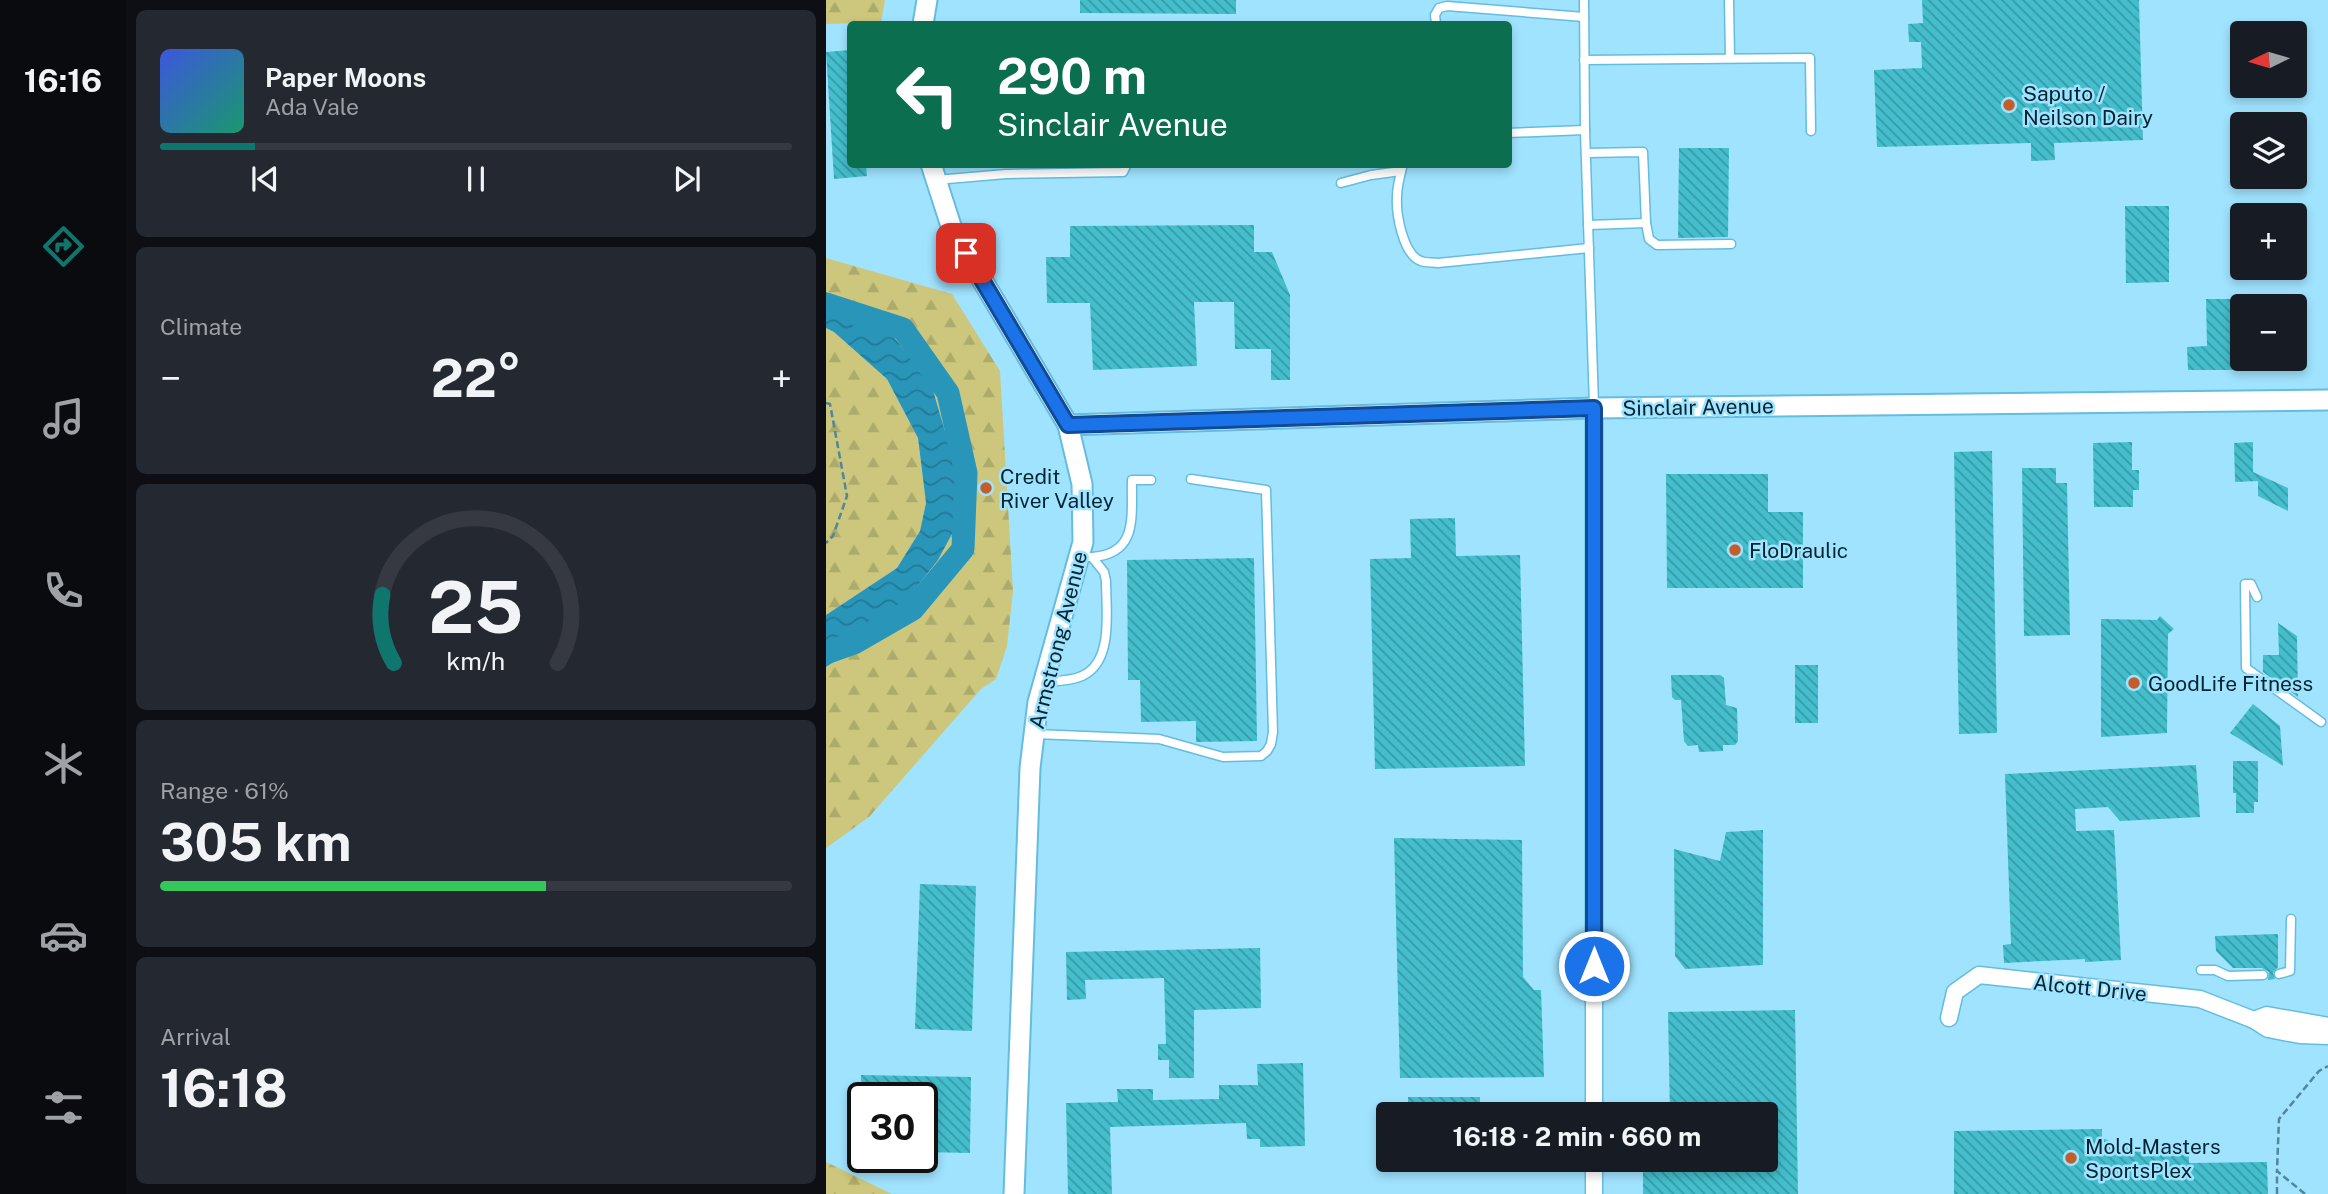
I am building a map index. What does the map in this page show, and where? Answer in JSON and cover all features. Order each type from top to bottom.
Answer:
[{"type":"street","points":[[923,21],[926,0]]},
{"type":"street","name":"Armstrong Avenue","points":[[934,172],[952,229],[1068,425],[1082,484],[1083,542],[1086,557],[1044,682],[1030,768],[1014,1194]]},
{"type":"street","name":"Sinclair Avenue","points":[[1068,425],[1594,408],[2328,400]]},
{"type":"street","points":[[1594,408],[1594,1102]]},
{"type":"street","name":"Alcott Drive","points":[[1949,1018],[1955,992],[1979,975],[2200,999],[2254,1020],[2269,1029],[2300,1035],[2328,1036]]},
{"type":"street","name":"Alcott Drive","points":[[2254,1020],[2267,1015],[2328,1026]]},
{"type":"street","points":[[1594,1172],[1594,1194]]},
{"type":"lane","points":[[1584,0],[1585,130],[1594,408]]},
{"type":"lane","points":[[1730,0],[1730,58]]},
{"type":"lane","points":[[1436,21],[1435,15],[1439,8],[1447,6],[1584,17]]},
{"type":"lane","points":[[1584,60],[1810,58],[1811,131]]},
{"type":"lane","points":[[1512,133],[1585,130]]},
{"type":"lane","points":[[1586,153],[1643,152],[1646,223],[1649,239],[1657,245],[1731,244]]},
{"type":"lane","points":[[990,168],[992,175]]},
{"type":"lane","points":[[934,172],[992,175],[1123,172],[1125,168]]},
{"type":"lane","points":[[1341,183],[1402,168],[1396,197],[1401,227],[1407,247],[1413,256],[1422,262],[1589,248]]},
{"type":"lane","points":[[1588,225],[1646,223]]},
{"type":"lane","points":[[1034,734],[1159,738],[1223,757],[1261,756],[1267,751],[1273,732],[1266,490],[1191,479]]},
{"type":"lane","points":[[1086,557],[1109,555],[1124,543],[1131,528],[1132,480],[1151,480]]},
{"type":"lane","points":[[1044,682],[1084,675],[1093,670],[1100,659],[1105,636],[1107,581],[1104,572],[1086,557]]},
{"type":"lane","points":[[2257,597],[2251,584],[2245,584],[2246,668],[2321,722]]},
{"type":"lane","points":[[2278,974],[2290,971],[2291,919]]},
{"type":"lane","points":[[2201,970],[2216,970],[2228,976],[2263,975]]},
{"type":"path","points":[[826,403],[831,404],[847,496],[833,536],[826,544]]},
{"type":"path","points":[[2277,1194],[2278,1119],[2319,1071],[2328,1066]]},
{"type":"path","points":[[2277,1171],[2305,1194]]},
{"type":"green space","points":[[826,0],[885,0],[881,21],[826,24]]},
{"type":"green space","points":[[826,258],[952,294],[1000,371],[1013,591],[1007,646],[996,679],[981,689],[869,817],[826,848],[826,667],[873,636],[905,602],[938,560],[960,519],[960,482],[932,387],[898,342],[870,312],[826,292]]},
{"type":"green space","points":[[826,328],[887,379],[918,438],[926,503],[920,531],[897,568],[826,615]]},
{"type":"green space","points":[[826,1162],[892,1194],[826,1194]]},
{"type":"water","points":[[826,292],[870,312],[898,342],[932,387],[960,482],[960,519],[938,560],[905,602],[873,636],[826,667],[826,615],[897,568],[920,531],[926,503],[918,438],[887,379],[826,328]]},
{"type":"building","points":[[1080,0],[1236,0],[1236,14],[1080,13]]},
{"type":"building","name":"Saputo / Neilson Dairy","points":[[1922,0],[2139,0],[2143,140],[2054,143],[2055,160],[2031,161],[2031,143],[1877,147],[1874,70],[1922,68],[1921,42],[1909,42],[1908,24],[1923,23]]},
{"type":"building","points":[[847,50],[847,168],[866,168],[867,176],[834,179],[826,52]]},
{"type":"building","points":[[1679,148],[1729,148],[1728,237],[1678,238]]},
{"type":"building","points":[[2125,206],[2169,206],[2169,282],[2126,283]]},
{"type":"building","points":[[1254,225],[1254,252],[1272,252],[1290,295],[1290,380],[1271,380],[1271,349],[1235,349],[1234,302],[1194,302],[1197,366],[1093,370],[1090,303],[1047,303],[1046,257],[1070,257],[1070,226]]},
{"type":"building","points":[[2206,299],[2230,299],[2230,370],[2188,370],[2187,347],[2207,346]]},
{"type":"building","points":[[2132,442],[2132,470],[2139,470],[2139,490],[2133,490],[2133,507],[2094,507],[2093,443]]},
{"type":"building","points":[[2253,442],[2253,472],[2288,488],[2288,511],[2258,496],[2258,481],[2235,482],[2234,443]]},
{"type":"building","points":[[1992,451],[1997,733],[1959,734],[1954,452]]},
{"type":"building","points":[[2022,468],[2056,468],[2056,483],[2067,483],[2070,635],[2024,636]]},
{"type":"building","name":"FloDraulic","points":[[1666,474],[1768,474],[1768,512],[1803,512],[1803,588],[1667,588]]},
{"type":"building","points":[[1455,518],[1456,556],[1520,555],[1525,766],[1375,769],[1370,559],[1411,558],[1410,519]]},
{"type":"building","points":[[1254,558],[1257,741],[1196,742],[1196,721],[1141,722],[1140,680],[1128,680],[1127,560]]},
{"type":"building","name":"GoodLife Fitness","points":[[2160,616],[2174,629],[2168,634],[2167,733],[2101,737],[2101,619],[2157,620]]},
{"type":"building","points":[[2278,623],[2297,636],[2298,697],[2263,672],[2263,655],[2279,655]]},
{"type":"building","points":[[1795,665],[1818,665],[1818,723],[1795,723]]},
{"type":"building","points":[[1671,675],[1720,675],[1724,678],[1726,705],[1737,708],[1738,741],[1735,745],[1723,745],[1723,751],[1699,752],[1698,745],[1688,746],[1684,741],[1681,700],[1672,697]]},
{"type":"building","points":[[2253,704],[2280,726],[2283,766],[2230,733]]},
{"type":"building","points":[[2233,761],[2258,761],[2258,802],[2254,802],[2254,813],[2236,813]]},
{"type":"building","points":[[2196,765],[2200,817],[2120,821],[2108,807],[2075,809],[2076,831],[2114,830],[2121,960],[2004,963],[2003,945],[2011,944],[2005,774]]},
{"type":"building","points":[[1763,830],[1763,965],[1685,969],[1675,956],[1674,849],[1720,861],[1726,832]]},
{"type":"building","points":[[1394,838],[1522,840],[1523,977],[1534,990],[1541,990],[1544,1077],[1400,1078]]},
{"type":"building","points":[[920,884],[976,886],[972,1031],[915,1029]]},
{"type":"building","points":[[2278,934],[2278,967],[2273,973],[2275,979],[2268,980],[2269,972],[2262,968],[2233,968],[2216,951],[2215,936]]},
{"type":"building","points":[[1260,948],[1261,1008],[1194,1010],[1194,1078],[1169,1078],[1169,1060],[1158,1060],[1158,1044],[1166,1044],[1164,978],[1085,980],[1086,999],[1067,1000],[1066,952]]},
{"type":"building","points":[[1795,1010],[1798,1194],[1643,1194],[1643,1172],[1778,1172],[1778,1102],[1670,1102],[1668,1012]]},
{"type":"building","points":[[1303,1063],[1305,1146],[1260,1147],[1260,1139],[1247,1139],[1246,1123],[1110,1127],[1112,1194],[1068,1194],[1066,1103],[1118,1102],[1117,1089],[1153,1089],[1153,1100],[1219,1099],[1219,1085],[1258,1085],[1257,1064]]},
{"type":"building","points":[[861,1075],[971,1077],[970,1153],[938,1152],[938,1082],[861,1082]]},
{"type":"building","points":[[1408,1097],[1480,1097],[1480,1102],[1408,1102]]},
{"type":"building","name":"Mold-Masters SportsPlex","points":[[2102,1129],[2102,1138],[2149,1155],[2189,1154],[2189,1163],[2267,1162],[2268,1194],[1954,1194],[1954,1131]]},
{"type":"waterway","points":[[826,304],[903,329],[948,393],[966,473],[963,549],[913,609],[854,643],[826,653]]},
{"type":"place","name":"Saputo / Neilson Dairy","points":[[2009,105]]},
{"type":"place","name":"Credit River Valley","points":[[986,488]]},
{"type":"place","name":"FloDraulic","points":[[1735,550]]},
{"type":"place","name":"GoodLife Fitness","points":[[2134,683]]},
{"type":"place","name":"Mold-Masters SportsPlex","points":[[2071,1158]]},
{"type":"route","points":[[966,253],[1068,425],[1594,408],[1594,966]]}]
